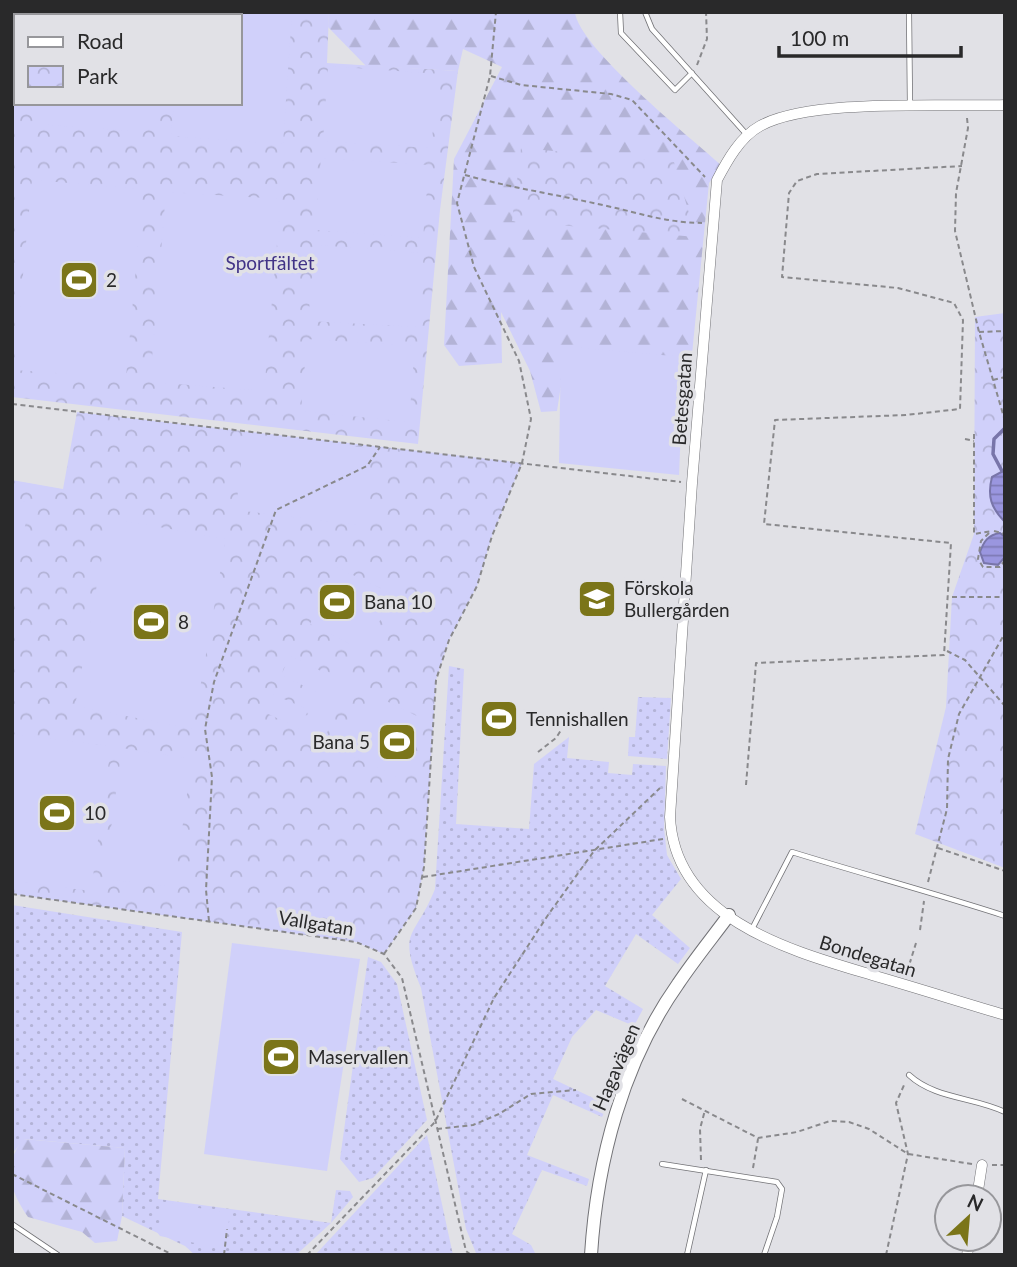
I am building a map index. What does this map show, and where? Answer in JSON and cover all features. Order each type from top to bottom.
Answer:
[{"type":"street","name":"Betesgatan","points":[[729,915],[693,882],[676,857],[671,838],[687,507],[692,483],[718,180],[726,162],[757,128],[782,116],[910,106],[1005,105]]},
{"type":"street","name":"Bondegatan","points":[[729,915],[751,932],[792,951],[1005,1015]]},
{"type":"street","name":"Hagavägen","points":[[591,1255],[604,1152],[616,1110],[644,1044],[676,985],[729,915]]},
{"type":"street","points":[[979,1183],[982,1165]]},
{"type":"lane","points":[[620,12],[621,33],[675,90],[692,73]]},
{"type":"lane","points":[[645,12],[652,29],[748,137]]},
{"type":"lane","points":[[909,12],[910,106]]},
{"type":"lane","points":[[751,932],[792,852],[927,890],[1005,916]]},
{"type":"lane","points":[[909,1075],[917,1083],[960,1100],[1005,1112]]},
{"type":"lane","points":[[662,1164],[777,1182],[782,1189],[778,1217],[764,1255]]},
{"type":"lane","points":[[687,1255],[703,1169]]},
{"type":"lane","points":[[12,1224],[58,1255]]},
{"type":"path","points":[[468,1253],[436,1130],[402,978],[384,954],[416,908],[422,877],[436,680],[449,640],[477,586],[492,536],[522,463],[531,419],[519,361],[474,267],[457,203],[490,76],[496,12]]},
{"type":"path","points":[[692,73],[707,39],[706,12]]},
{"type":"path","points":[[490,76],[522,85],[611,94],[632,100],[704,176],[718,180]]},
{"type":"path","points":[[966,106],[968,128],[956,193],[955,231],[979,332],[1005,421]]},
{"type":"path","points":[[887,163],[887,170]]},
{"type":"path","points":[[746,785],[757,663],[944,655],[951,543],[764,524],[775,420],[906,415],[960,409],[963,320],[954,303],[898,288],[782,277],[789,193],[796,181],[817,174],[962,166]]},
{"type":"path","points":[[464,174],[516,189],[608,206],[656,221],[713,223]]},
{"type":"path","points":[[979,332],[1005,331]]},
{"type":"path","points":[[993,380],[1005,377]]},
{"type":"path","points":[[12,404],[692,483]]},
{"type":"path","points":[[974,434],[974,534],[992,531],[1003,533]]},
{"type":"path","points":[[965,439],[974,441]]},
{"type":"path","points":[[209,922],[206,890],[212,777],[205,729],[214,682],[241,603],[276,510],[368,466],[380,446]]},
{"type":"path","points":[[992,531],[981,541],[978,559],[983,567],[991,569],[1000,567],[1005,560]]},
{"type":"path","points":[[952,597],[1005,597]]},
{"type":"path","points":[[920,930],[947,809],[948,759],[959,713],[1005,633]]},
{"type":"path","points":[[947,651],[965,660],[1005,706]]},
{"type":"path","points":[[538,752],[556,738],[563,727]]},
{"type":"path","points":[[307,1255],[435,1122],[494,998],[594,851],[673,776]]},
{"type":"path","points":[[422,877],[671,838]]},
{"type":"path","points":[[937,848],[1005,871]]},
{"type":"path","name":"Vallgatan","points":[[12,894],[356,942],[384,954]]},
{"type":"path","points":[[904,985],[916,943]]},
{"type":"path","points":[[886,1255],[908,1154],[896,1103],[909,1075]]},
{"type":"path","points":[[436,1130],[473,1125],[499,1114],[531,1094],[576,1090]]},
{"type":"path","points":[[682,1099],[758,1138],[797,1132],[830,1121],[849,1122],[869,1129],[908,1154],[982,1165]]},
{"type":"path","points":[[703,1169],[701,1129],[705,1109]]},
{"type":"path","points":[[752,1177],[758,1138]]},
{"type":"path","points":[[12,1174],[173,1255]]},
{"type":"path","points":[[224,1255],[227,1229]]},
{"type":"green space","name":"Sportfältet","points":[[12,12],[329,12],[327,63],[458,71],[440,210],[418,444],[12,397]]},
{"type":"green space","points":[[43,12],[156,12],[156,14]]},
{"type":"green space","points":[[292,12],[283,144],[171,136],[174,105],[242,105],[242,14],[181,14]]},
{"type":"green space","points":[[329,12],[575,12],[581,28],[615,69],[721,165],[709,183],[685,425],[660,416],[566,353],[557,411],[541,412],[530,371],[501,312],[502,363],[459,366],[444,345],[454,159],[502,67],[463,49],[458,71],[366,66],[328,27]]},
{"type":"green space","points":[[328,66],[439,74],[431,148],[323,141]]},
{"type":"green space","points":[[37,105],[148,105],[145,132],[35,124]]},
{"type":"green space","points":[[521,148],[674,162],[696,237],[512,221]]},
{"type":"green space","points":[[321,158],[429,165],[423,238],[315,230]]},
{"type":"green space","name":"2","points":[[32,180],[143,189],[126,378],[14,370]]},
{"type":"green space","points":[[166,192],[281,199],[264,391],[150,382]]},
{"type":"green space","points":[[315,245],[424,253],[417,327],[308,321]]},
{"type":"green space","points":[[1005,313],[1005,868],[915,834],[946,707],[952,597],[974,534],[975,317]]},
{"type":"green space","points":[[307,339],[415,346],[409,422],[301,411]]},
{"type":"green space","points":[[561,346],[684,357],[679,475],[559,463]]},
{"type":"green space","points":[[77,412],[522,463],[492,536],[477,586],[449,640],[436,680],[424,867],[416,908],[384,954],[356,942],[12,894],[12,480],[63,489]]},
{"type":"green space","points":[[244,435],[371,448],[366,526],[236,510]]},
{"type":"green space","points":[[12,499],[29,502],[12,605]]},
{"type":"green space","name":"8","points":[[109,518],[226,539],[193,729],[75,706]]},
{"type":"green space","points":[[336,567],[393,594],[365,651],[310,624]]},
{"type":"green space","points":[[290,656],[325,673],[317,692],[281,675]]},
{"type":"green space","points":[[449,666],[464,669],[456,824],[529,829],[534,764],[569,737],[567,758],[609,762],[608,773],[632,775],[633,764],[666,766],[664,829],[667,855],[681,879],[652,915],[690,948],[678,964],[636,934],[605,986],[643,1009],[634,1026],[596,1010],[572,1037],[553,1079],[608,1105],[602,1117],[553,1095],[527,1155],[589,1179],[587,1186],[542,1170],[512,1234],[531,1245],[536,1255],[476,1253],[466,1229],[421,988],[410,955],[411,936],[435,889]]},
{"type":"green space","points":[[328,672],[351,683],[323,741],[300,730]]},
{"type":"green space","points":[[370,693],[425,720],[397,777],[342,751]]},
{"type":"green space","points":[[273,694],[308,710],[300,729],[264,712]]},
{"type":"green space","points":[[638,697],[671,698],[667,759],[628,756],[629,737],[635,737]]},
{"type":"green space","name":"10","points":[[12,734],[111,746],[91,891],[12,881]]},
{"type":"green space","points":[[122,748],[192,759],[174,887],[104,879]]},
{"type":"green space","points":[[12,905],[182,932],[158,1199],[331,1223],[296,1255],[195,1255],[185,1246],[122,1216],[125,1148],[24,1139],[12,1154]]},
{"type":"green space","name":"Maservallen","points":[[232,943],[360,959],[327,1171],[204,1154]]},
{"type":"green space","points":[[368,957],[381,962],[397,984],[427,1120],[373,1178],[359,1182],[340,1159]]},
{"type":"green space","points":[[427,1135],[453,1255],[315,1255]]},
{"type":"green space","points":[[23,1139],[125,1148],[122,1216],[117,1241],[95,1243],[82,1232],[28,1217],[17,1198],[11,1179],[12,1159]]},
{"type":"green space","points":[[336,1190],[350,1191],[353,1197],[331,1223]]},
{"type":"green space","points":[[165,1202],[227,1213],[230,1216],[224,1245],[220,1248],[160,1236],[157,1232]]},
{"type":"shaded area","points":[[1005,470],[1005,522],[993,507],[990,490],[992,477]]},
{"type":"shaded area","points":[[1000,533],[1005,537],[1005,557],[998,565],[984,563],[980,552],[983,545],[989,537]]},
{"type":"waterway","points":[[1002,471],[993,454],[994,439],[1005,428]]},
{"type":"place","name":"2","points":[[79,280]]},
{"type":"place","name":"Förskola Bullergården","points":[[597,599]]},
{"type":"place","name":"Bana 10","points":[[337,602]]},
{"type":"place","name":"8","points":[[151,622]]},
{"type":"place","name":"Tennishallen","points":[[499,719]]},
{"type":"place","name":"Bana 5","points":[[397,742]]},
{"type":"place","name":"10","points":[[57,813]]},
{"type":"place","name":"Maservallen","points":[[281,1057]]}]
